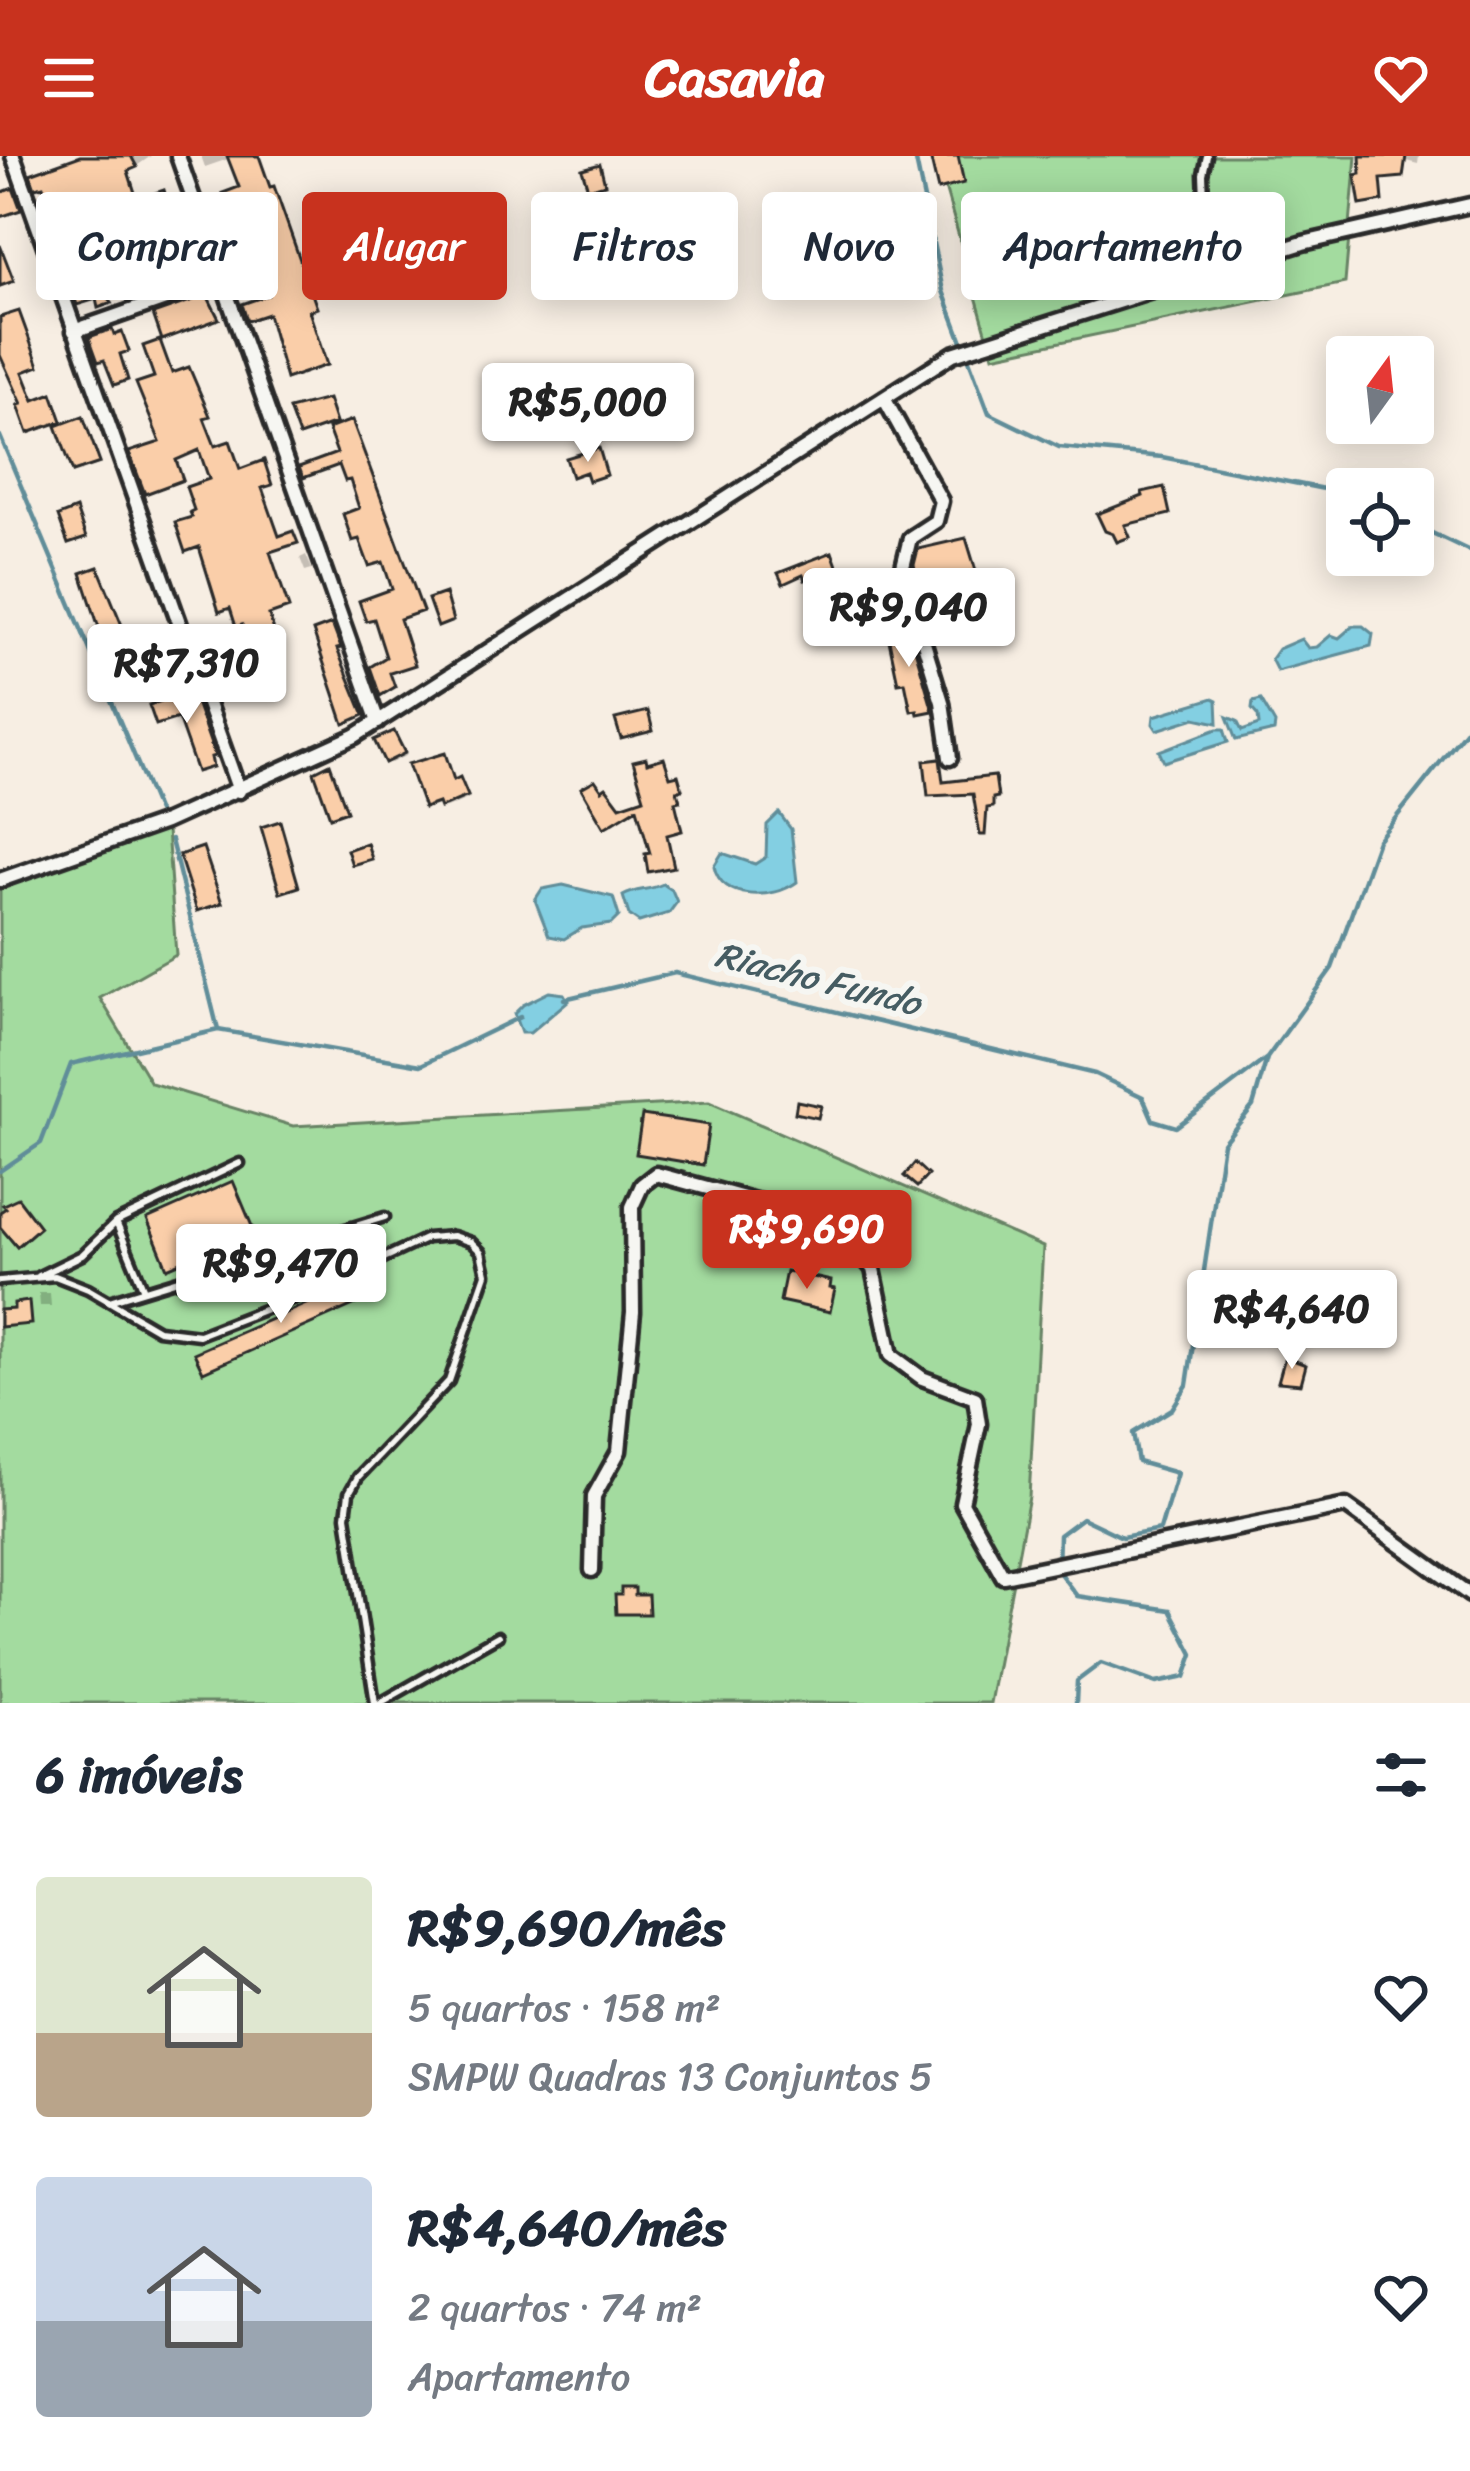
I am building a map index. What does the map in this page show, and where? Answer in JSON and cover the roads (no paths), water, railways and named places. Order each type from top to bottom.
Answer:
[{"type":"street","points":[[13,156],[239,791]]},
{"type":"street","points":[[178,156],[191,192]]},
{"type":"street","points":[[1285,249],[1470,205]]},
{"type":"street","points":[[74,331],[162,300]]},
{"type":"street","points":[[229,300],[378,722]]},
{"type":"street","points":[[0,880],[239,791],[378,722],[953,354],[1120,300]]},
{"type":"street","points":[[884,398],[941,501],[936,520],[910,538],[902,571],[942,702],[950,758]]},
{"type":"street","points":[[592,1570],[594,1496],[619,1451],[633,1312],[632,1207],[642,1185],[656,1174],[807,1215],[844,1233],[873,1269],[891,1355],[922,1378],[974,1398],[979,1424],[962,1503],[1004,1576],[1346,1506],[1470,1594]]},
{"type":"lane","points":[[1204,192],[1207,156]]},
{"type":"lane","points":[[35,1277],[82,1255],[116,1222],[240,1163]]},
{"type":"lane","points":[[109,1301],[385,1217]]},
{"type":"lane","points":[[116,1222],[144,1290]]},
{"type":"lane","points":[[0,1281],[55,1276],[158,1330],[199,1335],[315,1290],[427,1238],[453,1235],[471,1242],[481,1252],[486,1274],[449,1381],[358,1477],[349,1493],[346,1516],[377,1703],[498,1636]]},
{"type":"water","points":[[1353,626],[1363,626],[1373,634],[1371,646],[1277,671],[1271,659],[1278,649],[1301,639],[1308,648],[1317,647]]},
{"type":"water","points":[[1213,698],[1218,723],[1195,718],[1157,730],[1153,724],[1154,716]]},
{"type":"water","points":[[1261,700],[1275,724],[1274,731],[1236,740],[1227,717],[1237,721],[1242,731],[1259,725],[1252,709],[1253,702]]},
{"type":"water","points":[[1224,729],[1228,742],[1164,762],[1159,751]]},
{"type":"water","points":[[779,813],[791,829],[797,882],[762,894],[727,886],[714,866],[722,853],[755,864],[766,857],[767,825]]},
{"type":"water","points":[[663,884],[677,902],[669,913],[639,922],[629,915],[623,896]]},
{"type":"water","points":[[563,885],[613,897],[619,916],[611,924],[582,928],[564,939],[549,936],[535,900],[542,889]]},
{"type":"water","points":[[549,992],[564,994],[568,1001],[530,1033],[521,1033],[514,1014]]},
{"type":"waterway","points":[[915,156],[943,291],[989,413],[1059,447],[1162,457],[1326,489]]},
{"type":"waterway","points":[[0,436],[158,812]]},
{"type":"waterway","points":[[1434,534],[1470,551]]},
{"type":"waterway","name":"Riacho Fundo","points":[[564,999],[675,973],[1095,1074],[1143,1097],[1153,1120],[1176,1127],[1267,1058],[1332,968],[1378,840],[1470,725]]},
{"type":"waterway","points":[[171,840],[218,1030]]},
{"type":"waterway","name":"Riacho Fundo","points":[[0,1171],[41,1143],[71,1064],[218,1030],[421,1065],[520,1017]]},
{"type":"waterway","points":[[1076,1703],[1077,1681],[1101,1663],[1156,1683],[1185,1677],[1193,1654],[1170,1610],[1077,1596],[1058,1571],[1059,1535],[1082,1518],[1122,1537],[1160,1530],[1177,1473],[1138,1462],[1133,1433],[1172,1409],[1187,1385],[1223,1143],[1253,1106],[1267,1058]]}]
